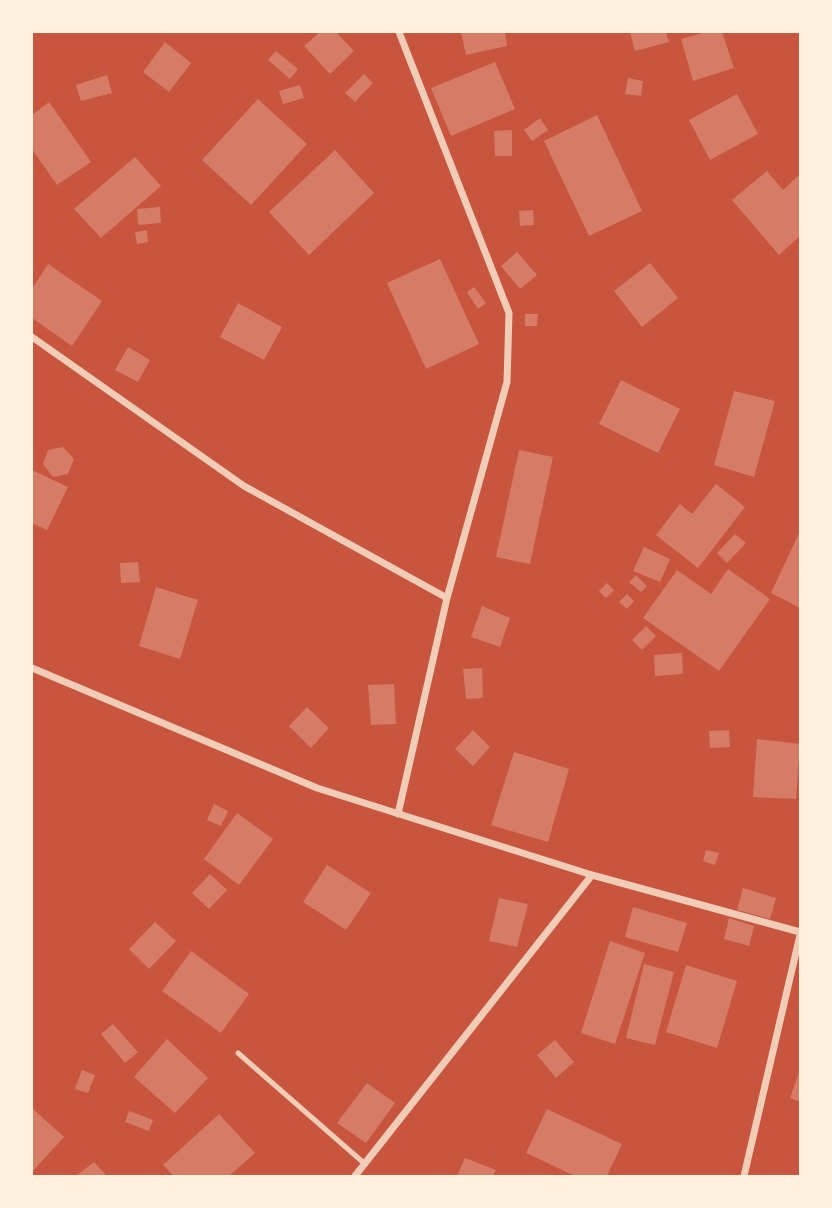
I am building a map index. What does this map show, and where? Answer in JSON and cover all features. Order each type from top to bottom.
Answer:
[{"type":"street","points":[[398,814],[447,598],[507,382],[509,313],[399,32]]},
{"type":"street","points":[[32,337],[244,486],[447,598]]},
{"type":"street","points":[[32,668],[317,788],[592,875],[800,934],[744,1177]]},
{"type":"street","points":[[355,1177],[592,875]]},
{"type":"lane","points":[[239,1053],[365,1164]]},
{"type":"building","points":[[320,32],[336,32],[354,51],[330,74],[304,46]]},
{"type":"building","points":[[461,32],[505,32],[507,46],[466,55]]},
{"type":"building","points":[[630,32],[666,32],[669,42],[635,51]]},
{"type":"building","points":[[706,32],[722,32],[734,68],[693,81],[681,39]]},
{"type":"building","points":[[165,42],[191,63],[169,92],[143,72]]},
{"type":"building","points":[[276,51],[298,69],[290,79],[268,60]]},
{"type":"building","points":[[495,62],[515,109],[451,136],[431,88]]},
{"type":"building","points":[[364,74],[373,83],[355,102],[345,93]]},
{"type":"building","points":[[107,75],[112,93],[81,101],[76,85]]},
{"type":"building","points":[[628,78],[643,81],[641,96],[625,94]]},
{"type":"building","points":[[300,85],[304,98],[283,104],[279,91]]},
{"type":"building","points":[[737,94],[758,134],[710,160],[689,120]]},
{"type":"building","points":[[258,99],[307,144],[251,205],[202,160]]},
{"type":"building","points":[[49,102],[91,162],[57,185],[32,149],[32,115]]},
{"type":"building","points":[[597,115],[642,211],[589,236],[544,141]]},
{"type":"building","points":[[540,118],[548,130],[532,141],[524,130]]},
{"type":"building","points":[[512,130],[512,156],[495,156],[494,131]]},
{"type":"building","points":[[335,150],[374,193],[309,255],[269,212]]},
{"type":"building","points":[[135,157],[161,186],[101,238],[74,209]]},
{"type":"building","points":[[767,171],[783,190],[800,174],[800,236],[779,255],[732,200]]},
{"type":"building","points":[[160,207],[161,223],[138,225],[137,209]]},
{"type":"building","points":[[533,210],[534,225],[520,226],[519,211]]},
{"type":"building","points":[[147,230],[148,242],[137,244],[135,232]]},
{"type":"building","points":[[517,252],[537,275],[520,289],[501,266]]},
{"type":"building","points":[[440,259],[479,344],[426,369],[387,283]]},
{"type":"building","points":[[650,263],[678,298],[642,327],[614,291]]},
{"type":"building","points":[[48,264],[102,301],[72,346],[32,318],[32,289]]},
{"type":"building","points":[[474,287],[486,303],[478,309],[467,292]]},
{"type":"building","points":[[238,303],[282,327],[264,360],[220,337]]},
{"type":"building","points":[[525,314],[538,314],[537,326],[525,326]]},
{"type":"building","points":[[128,347],[150,360],[138,382],[115,370]]},
{"type":"building","points":[[621,380],[680,409],[658,453],[599,424]]},
{"type":"building","points":[[734,391],[775,401],[754,477],[714,465]]},
{"type":"building","points":[[63,447],[74,459],[68,474],[53,477],[43,464],[48,450]]},
{"type":"building","points":[[519,450],[553,457],[530,564],[496,557]]},
{"type":"building","points":[[32,470],[68,487],[47,530],[32,523]]},
{"type":"building","points":[[716,484],[745,507],[698,568],[656,535],[680,504],[692,514]]},
{"type":"building","points":[[800,531],[800,608],[771,593]]},
{"type":"building","points":[[735,534],[746,543],[727,563],[717,553]]},
{"type":"building","points":[[644,547],[670,559],[660,582],[633,571]]},
{"type":"building","points":[[138,562],[140,582],[121,583],[120,563]]},
{"type":"building","points":[[728,569],[770,599],[719,671],[643,618],[677,570],[711,594]]},
{"type":"building","points":[[636,575],[647,586],[641,592],[629,582]]},
{"type":"building","points":[[607,583],[614,590],[606,598],[599,591]]},
{"type":"building","points":[[156,587],[198,600],[180,659],[139,646]]},
{"type":"building","points":[[627,594],[634,601],[627,609],[619,602]]},
{"type":"building","points":[[482,606],[510,618],[500,647],[471,637]]},
{"type":"building","points":[[646,626],[656,636],[642,650],[632,640]]},
{"type":"building","points":[[682,653],[683,674],[655,676],[654,655]]},
{"type":"building","points":[[482,668],[483,698],[466,699],[463,669]]},
{"type":"building","points":[[394,684],[396,724],[371,725],[368,685]]},
{"type":"building","points":[[307,707],[329,728],[311,748],[289,726]]},
{"type":"building","points":[[473,730],[490,747],[473,766],[455,749]]},
{"type":"building","points":[[729,730],[730,747],[710,748],[709,731]]},
{"type":"building","points":[[757,739],[800,744],[796,799],[753,797]]},
{"type":"building","points":[[514,752],[569,769],[548,842],[491,825]]},
{"type":"building","points":[[214,804],[228,811],[221,826],[207,820]]},
{"type":"building","points":[[237,813],[273,839],[239,885],[204,859]]},
{"type":"building","points":[[706,850],[719,853],[715,865],[703,861]]},
{"type":"building","points":[[327,865],[371,893],[346,930],[303,902]]},
{"type":"building","points":[[210,874],[227,890],[209,909],[192,893]]},
{"type":"building","points":[[743,888],[776,898],[770,919],[737,910]]},
{"type":"building","points":[[499,898],[528,904],[517,947],[489,941]]},
{"type":"building","points":[[633,907],[687,923],[678,952],[625,937]]},
{"type":"building","points":[[729,918],[754,926],[749,946],[724,939]]},
{"type":"building","points":[[155,922],[176,941],[149,969],[129,949]]},
{"type":"building","points":[[610,941],[645,953],[615,1044],[581,1033]]},
{"type":"building","points":[[191,951],[249,994],[221,1033],[162,991]]},
{"type":"building","points":[[644,964],[674,972],[655,1045],[626,1038]]},
{"type":"building","points":[[686,965],[737,981],[717,1048],[666,1032]]},
{"type":"building","points":[[113,1024],[138,1052],[125,1063],[101,1034]]},
{"type":"building","points":[[167,1039],[208,1078],[175,1113],[134,1077]]},
{"type":"building","points":[[555,1040],[574,1062],[556,1078],[537,1055]]},
{"type":"building","points":[[800,1069],[800,1102],[790,1098]]},
{"type":"building","points":[[82,1070],[95,1075],[88,1093],[75,1089]]},
{"type":"building","points":[[367,1083],[395,1103],[366,1143],[337,1123]]},
{"type":"building","points":[[32,1108],[64,1137],[32,1172]]},
{"type":"building","points":[[547,1109],[622,1144],[607,1176],[575,1176],[526,1153]]},
{"type":"building","points":[[129,1111],[153,1120],[149,1131],[125,1122]]},
{"type":"building","points":[[219,1114],[255,1153],[229,1176],[174,1176],[163,1165]]},
{"type":"building","points":[[465,1158],[496,1170],[493,1176],[457,1176]]},
{"type":"building","points":[[94,1162],[107,1176],[76,1176]]}]
